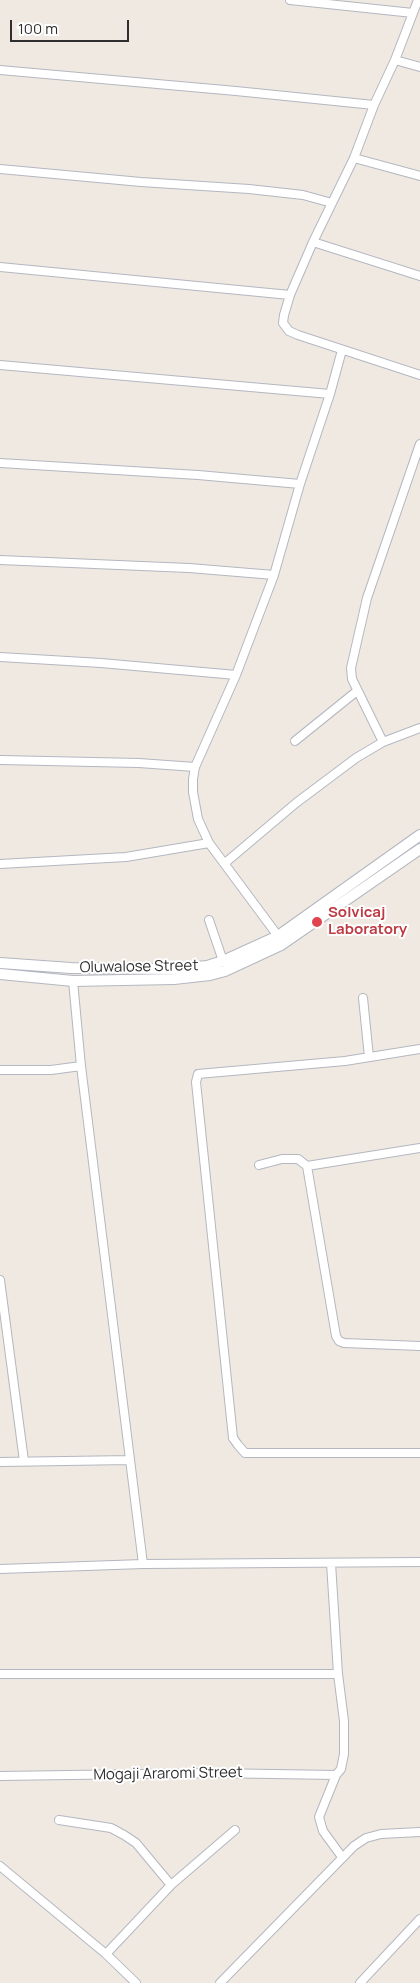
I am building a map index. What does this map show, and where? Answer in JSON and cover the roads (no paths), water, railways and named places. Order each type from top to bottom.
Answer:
[{"type":"street","points":[[290,0],[413,14]]},
{"type":"street","points":[[418,0],[354,158],[313,242],[290,295],[283,323],[289,331],[420,375]]},
{"type":"street","points":[[395,60],[420,67]]},
{"type":"street","points":[[0,70],[374,105]]},
{"type":"street","points":[[354,158],[420,176]]},
{"type":"street","points":[[0,169],[140,182],[249,189],[303,195],[332,203]]},
{"type":"street","points":[[313,242],[420,276]]},
{"type":"street","points":[[0,267],[290,295]]},
{"type":"street","points":[[278,936],[209,843],[198,819],[193,779],[195,767],[236,675],[274,575],[342,350]]},
{"type":"street","points":[[0,365],[330,394]]},
{"type":"street","points":[[383,742],[350,674],[367,598],[420,444]]},
{"type":"street","points":[[0,463],[198,475],[300,484]]},
{"type":"street","points":[[0,560],[189,568],[274,575]]},
{"type":"street","points":[[0,657],[101,663],[236,675]]},
{"type":"street","points":[[295,741],[357,691]]},
{"type":"street","points":[[225,863],[296,803],[356,758],[383,742],[420,728]]},
{"type":"street","points":[[1,760],[139,763],[195,767]]},
{"type":"street","name":"Oluwalose Street","points":[[0,963],[71,968],[173,969],[207,966],[223,961],[278,936],[319,909],[420,835]]},
{"type":"street","points":[[0,864],[126,857],[209,843]]},
{"type":"street","name":"Oluwalose Street","points":[[0,974],[73,980],[174,979],[210,976],[281,945],[420,848]]},
{"type":"street","points":[[209,920],[223,961]]},
{"type":"street","points":[[73,980],[81,1066],[143,1564]]},
{"type":"street","points":[[363,998],[369,1057]]},
{"type":"street","points":[[420,1049],[345,1061],[198,1074],[196,1078],[233,1438],[245,1453],[420,1452]]},
{"type":"street","points":[[0,1070],[51,1070],[81,1066]]},
{"type":"street","points":[[259,1165],[282,1159],[290,1159],[298,1160],[307,1166],[420,1148]]},
{"type":"street","points":[[307,1166],[336,1336],[339,1341],[344,1343],[420,1346]]},
{"type":"street","points":[[0,1280],[24,1461]]},
{"type":"street","points":[[0,1462],[130,1460]]},
{"type":"street","points":[[0,1569],[143,1564],[420,1562]]},
{"type":"street","points":[[331,1563],[338,1674],[344,1721],[344,1754],[341,1769],[336,1775],[319,1817],[323,1831],[342,1857]]},
{"type":"street","points":[[0,1674],[338,1674]]},
{"type":"street","name":"Mogaji Araromi Street","points":[[0,1776],[210,1773],[336,1775]]},
{"type":"street","points":[[59,1820],[111,1828],[124,1835],[136,1843],[171,1885]]},
{"type":"street","points":[[106,1954],[171,1885],[235,1830]]},
{"type":"street","points":[[220,1983],[342,1857],[366,1838],[381,1834],[420,1832]]},
{"type":"street","points":[[0,1866],[106,1954],[136,1983]]},
{"type":"street","points":[[360,1983],[420,1919]]},
{"type":"place","name":"Solvicaj Laboratory","points":[[317,922]]}]
